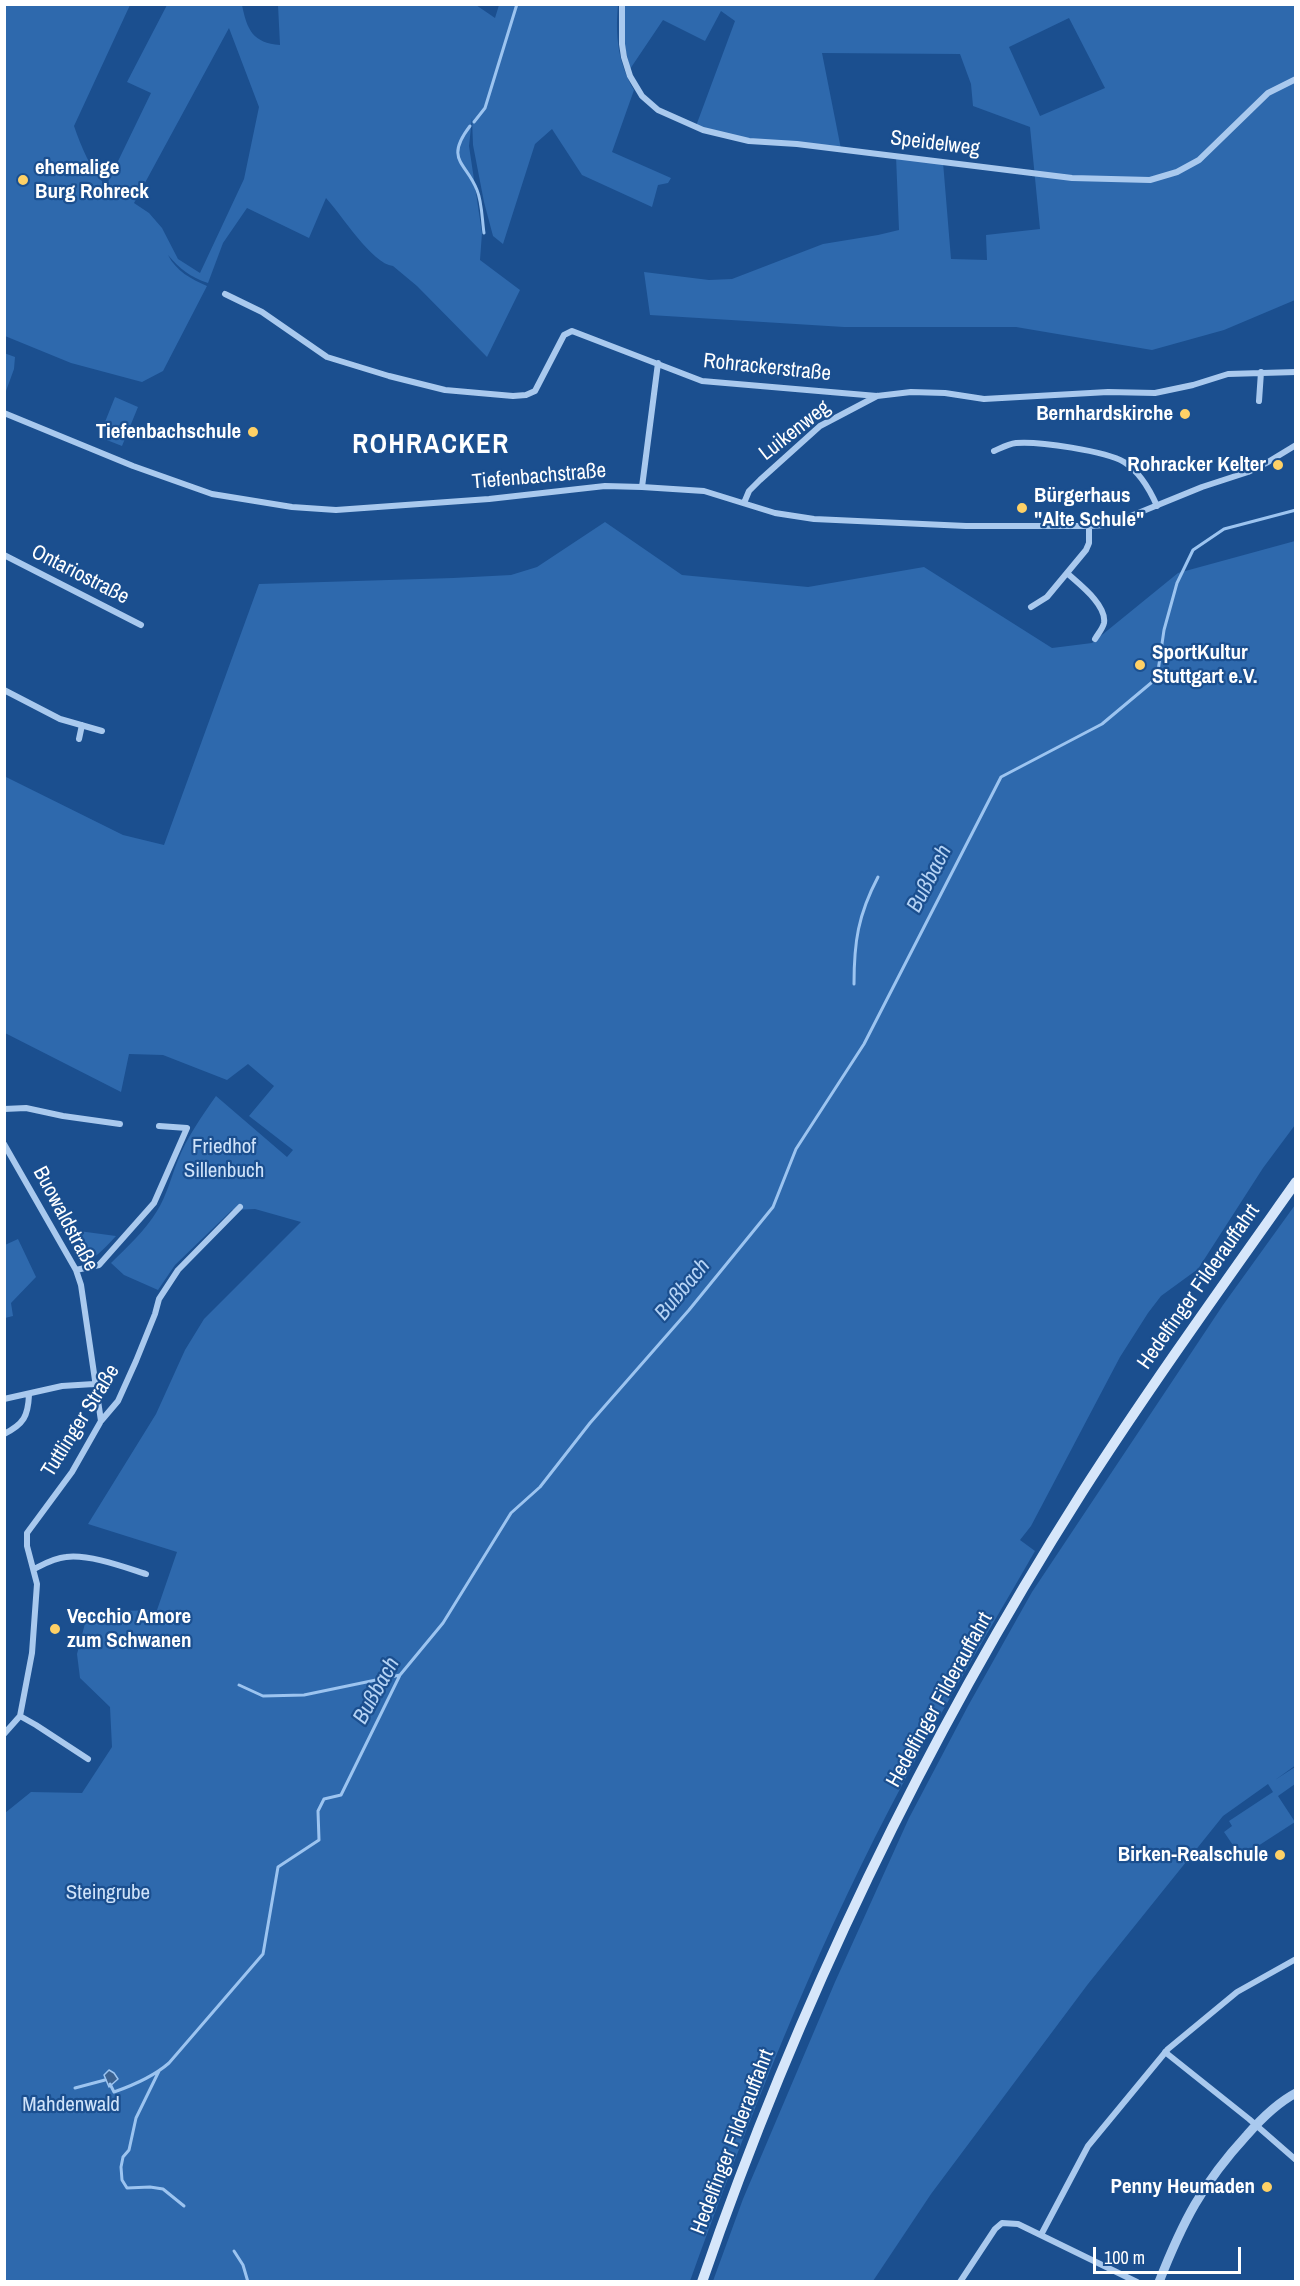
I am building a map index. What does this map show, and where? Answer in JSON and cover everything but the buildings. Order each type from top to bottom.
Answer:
[{"type":"main road","name":"Hedelfinger Filderauffahrt","points":[[702,2282],[731,2197],[803,2019],[859,1896],[931,1752],[1025,1586],[1082,1494],[1296,1182]]},
{"type":"street","name":"Speidelweg","points":[[622,4],[624,57],[630,76],[642,96],[658,110],[703,130],[749,141],[829,148],[1072,178],[1150,180],[1177,172],[1198,160],[1268,93],[1296,79]]},
{"type":"street","name":"Rohrackerstraße","points":[[225,294],[262,312],[327,357],[445,390],[513,396],[526,395],[535,391],[564,335],[572,331],[702,381],[877,396],[911,392],[945,393],[984,399],[1108,392],[1155,393],[1193,385],[1228,374],[1296,372]]},
{"type":"street","points":[[642,487],[658,363]]},
{"type":"street","points":[[1259,401],[1261,372]]},
{"type":"street","name":"Luikenweg","points":[[744,503],[749,491],[820,426],[877,396]]},
{"type":"street","name":"Tiefenbachstraße","points":[[4,413],[133,466],[204,491],[292,507],[336,510],[489,499],[605,486],[642,487],[704,491],[775,513],[814,519],[966,526],[1105,525],[1202,487],[1248,472],[1296,445]]},
{"type":"street","points":[[994,450],[1013,443],[1028,443],[1103,453],[1126,463],[1148,486],[1157,506]]},
{"type":"street","points":[[1031,607],[1047,597],[1086,550],[1089,543],[1089,526]]},
{"type":"street","name":"Ontariostraße","points":[[4,555],[141,625]]},
{"type":"street","points":[[1068,574],[1091,594],[1104,617],[1104,625],[1095,639]]},
{"type":"street","points":[[4,690],[60,719],[102,731]]},
{"type":"street","points":[[79,739],[82,725]]},
{"type":"street","points":[[4,1109],[26,1108],[120,1124]]},
{"type":"street","points":[[76,1270],[99,1265],[154,1203],[187,1128],[159,1126]]},
{"type":"street","name":"Buowaldstraße","points":[[4,1144],[76,1270],[84,1298],[94,1384],[101,1421]]},
{"type":"street","name":"Tuttlinger Straße","points":[[4,1734],[20,1716],[26,1691],[36,1615],[37,1584],[27,1546],[27,1533],[72,1472],[101,1421],[118,1401],[155,1314],[159,1299],[178,1270],[240,1207]]},
{"type":"street","points":[[4,1399],[62,1386],[94,1384]]},
{"type":"street","points":[[4,1434],[20,1424],[28,1411],[29,1395]]},
{"type":"street","points":[[34,1569],[58,1559],[73,1557],[100,1561],[146,1574]]},
{"type":"street","points":[[20,1716],[88,1759]]},
{"type":"street","points":[[1042,2234],[1088,2146],[1165,2052],[1237,1992],[1296,1959]]},
{"type":"street","points":[[1165,2052],[1296,2160]]},
{"type":"street","points":[[1159,2282],[1186,2216],[1215,2172],[1256,2125],[1277,2105],[1296,2092]]},
{"type":"street","points":[[960,2282],[995,2229],[1002,2223],[1018,2224],[1042,2234],[1137,2282]]},
{"type":"green space","points":[[5,4],[130,5],[74,126],[87,158],[106,186],[151,93],[127,82],[167,5],[242,5],[246,22],[253,34],[263,41],[280,45],[278,5],[476,5],[495,18],[499,5],[618,5],[619,49],[624,70],[634,90],[612,152],[671,178],[668,183],[658,185],[652,207],[582,175],[552,129],[535,144],[503,244],[493,236],[484,202],[473,145],[472,118],[469,146],[482,233],[480,260],[520,290],[487,357],[417,286],[393,266],[376,257],[326,198],[309,238],[247,208],[223,243],[208,283],[186,272],[168,255],[184,274],[207,286],[163,371],[142,382],[71,363],[5,336]],"holes":[[[229,28],[259,107],[244,179],[200,273],[178,259],[162,228],[149,213],[134,203]]]},
{"type":"green space","points":[[624,5],[1295,5],[1295,300],[1224,330],[1152,350],[1016,327],[844,327],[650,315],[644,272],[709,280],[732,279],[823,244],[899,230],[896,156],[943,162],[951,259],[987,260],[986,235],[1040,229],[1030,127],[973,106],[971,84],[960,54],[822,53],[841,149],[749,139],[696,126],[735,21],[721,11],[705,41],[663,20],[630,69],[623,38]],"holes":[[[1069,18],[1105,88],[1040,116],[1009,47]]]},
{"type":"green space","points":[[4,353],[15,357],[14,369],[6,391]]},
{"type":"green space","points":[[115,397],[138,407],[122,446],[99,437]]},
{"type":"green space","points":[[605,522],[682,575],[808,587],[924,567],[1052,648],[1092,643],[1178,573],[1295,541],[1295,1125],[1263,1168],[1198,1269],[1161,1296],[1148,1313],[1120,1357],[1031,1526],[1020,1540],[1035,1551],[907,1775],[861,1865],[782,2041],[690,2281],[5,2281],[5,1813],[31,1792],[82,1793],[112,1747],[110,1707],[80,1678],[77,1654],[88,1612],[157,1610],[177,1552],[88,1524],[156,1414],[185,1350],[204,1319],[301,1222],[255,1209],[232,1210],[175,1265],[158,1290],[124,1275],[111,1263],[141,1232],[157,1211],[186,1143],[216,1096],[287,1157],[293,1150],[249,1116],[274,1086],[248,1064],[227,1080],[163,1055],[129,1054],[121,1092],[5,1033],[4,776],[123,835],[164,845],[259,584],[511,575],[537,567]]},
{"type":"green space","points":[[1295,1205],[1296,1765],[1275,1780],[1295,1767],[1295,1784],[1278,1796],[1295,1822],[1241,1857],[1224,1832],[1232,1826],[1229,1821],[1273,1792],[1268,1784],[1223,1816],[1088,1984],[931,2194],[873,2281],[713,2281],[743,2199],[835,1982],[909,1818],[968,1706],[1032,1592],[1223,1305]]},
{"type":"green space","points":[[64,1229],[116,1236],[98,1254],[86,1260],[76,1252]]},
{"type":"green space","points":[[18,1239],[36,1277],[11,1303],[13,1316],[5,1318],[5,1245]]},
{"type":"shaded area","points":[[109,2070],[118,2079],[109,2087],[104,2075]]},
{"type":"waterway","points":[[474,122],[485,108],[517,4]]},
{"type":"waterway","points":[[470,126],[462,137],[458,154],[479,195],[484,233]]},
{"type":"waterway","name":"Bußbach","points":[[110,2084],[114,2092],[143,2080],[169,2063],[263,1954],[278,1867],[319,1840],[318,1811],[324,1799],[341,1795],[400,1675],[443,1623],[511,1513],[540,1487],[590,1423],[689,1310],[773,1207],[796,1149],[864,1044],[1001,777],[1102,724],[1157,678],[1164,630],[1177,583],[1193,550],[1224,529],[1296,510]]},
{"type":"waterway","points":[[854,984],[858,929],[878,877]]},
{"type":"waterway","points":[[239,1685],[263,1696],[304,1695],[400,1675]]},
{"type":"waterway","name":"Bußbach","points":[[159,2071],[136,2118],[129,2150],[123,2157],[122,2180],[127,2188],[163,2189],[184,2206]]},
{"type":"waterway","name":"Bußbach","points":[[75,2088],[105,2080]]},
{"type":"waterway","name":"Bußbach","points":[[234,2251],[243,2265],[248,2282]]},
{"type":"place","name":"ehemalige Burg Rohreck","points":[[23,180]]},
{"type":"place","name":"Bernhardskirche","points":[[1185,414]]},
{"type":"place","name":"Tiefenbachschule","points":[[253,432]]},
{"type":"place","name":"Rohracker Kelter","points":[[1278,465]]},
{"type":"place","name":"Bürgerhaus \"Alte Schule\"","points":[[1022,508]]},
{"type":"place","name":"SportKultur Stuttgart e.V.","points":[[1140,665]]},
{"type":"place","name":"Vecchio Amore zum Schwanen","points":[[55,1629]]},
{"type":"place","name":"Birken-Realschule","points":[[1280,1855]]},
{"type":"place","name":"Penny Heumaden","points":[[1267,2187]]},
{"type":"district","name":"ROHRACKER","points":[[431,446]]},
{"type":"park label","name":"Friedhof Sillenbuch","points":[[224,1159]]},
{"type":"park label","name":"Steingrube","points":[[108,1893]]},
{"type":"park label","name":"Mahdenwald","points":[[71,2105]]}]
